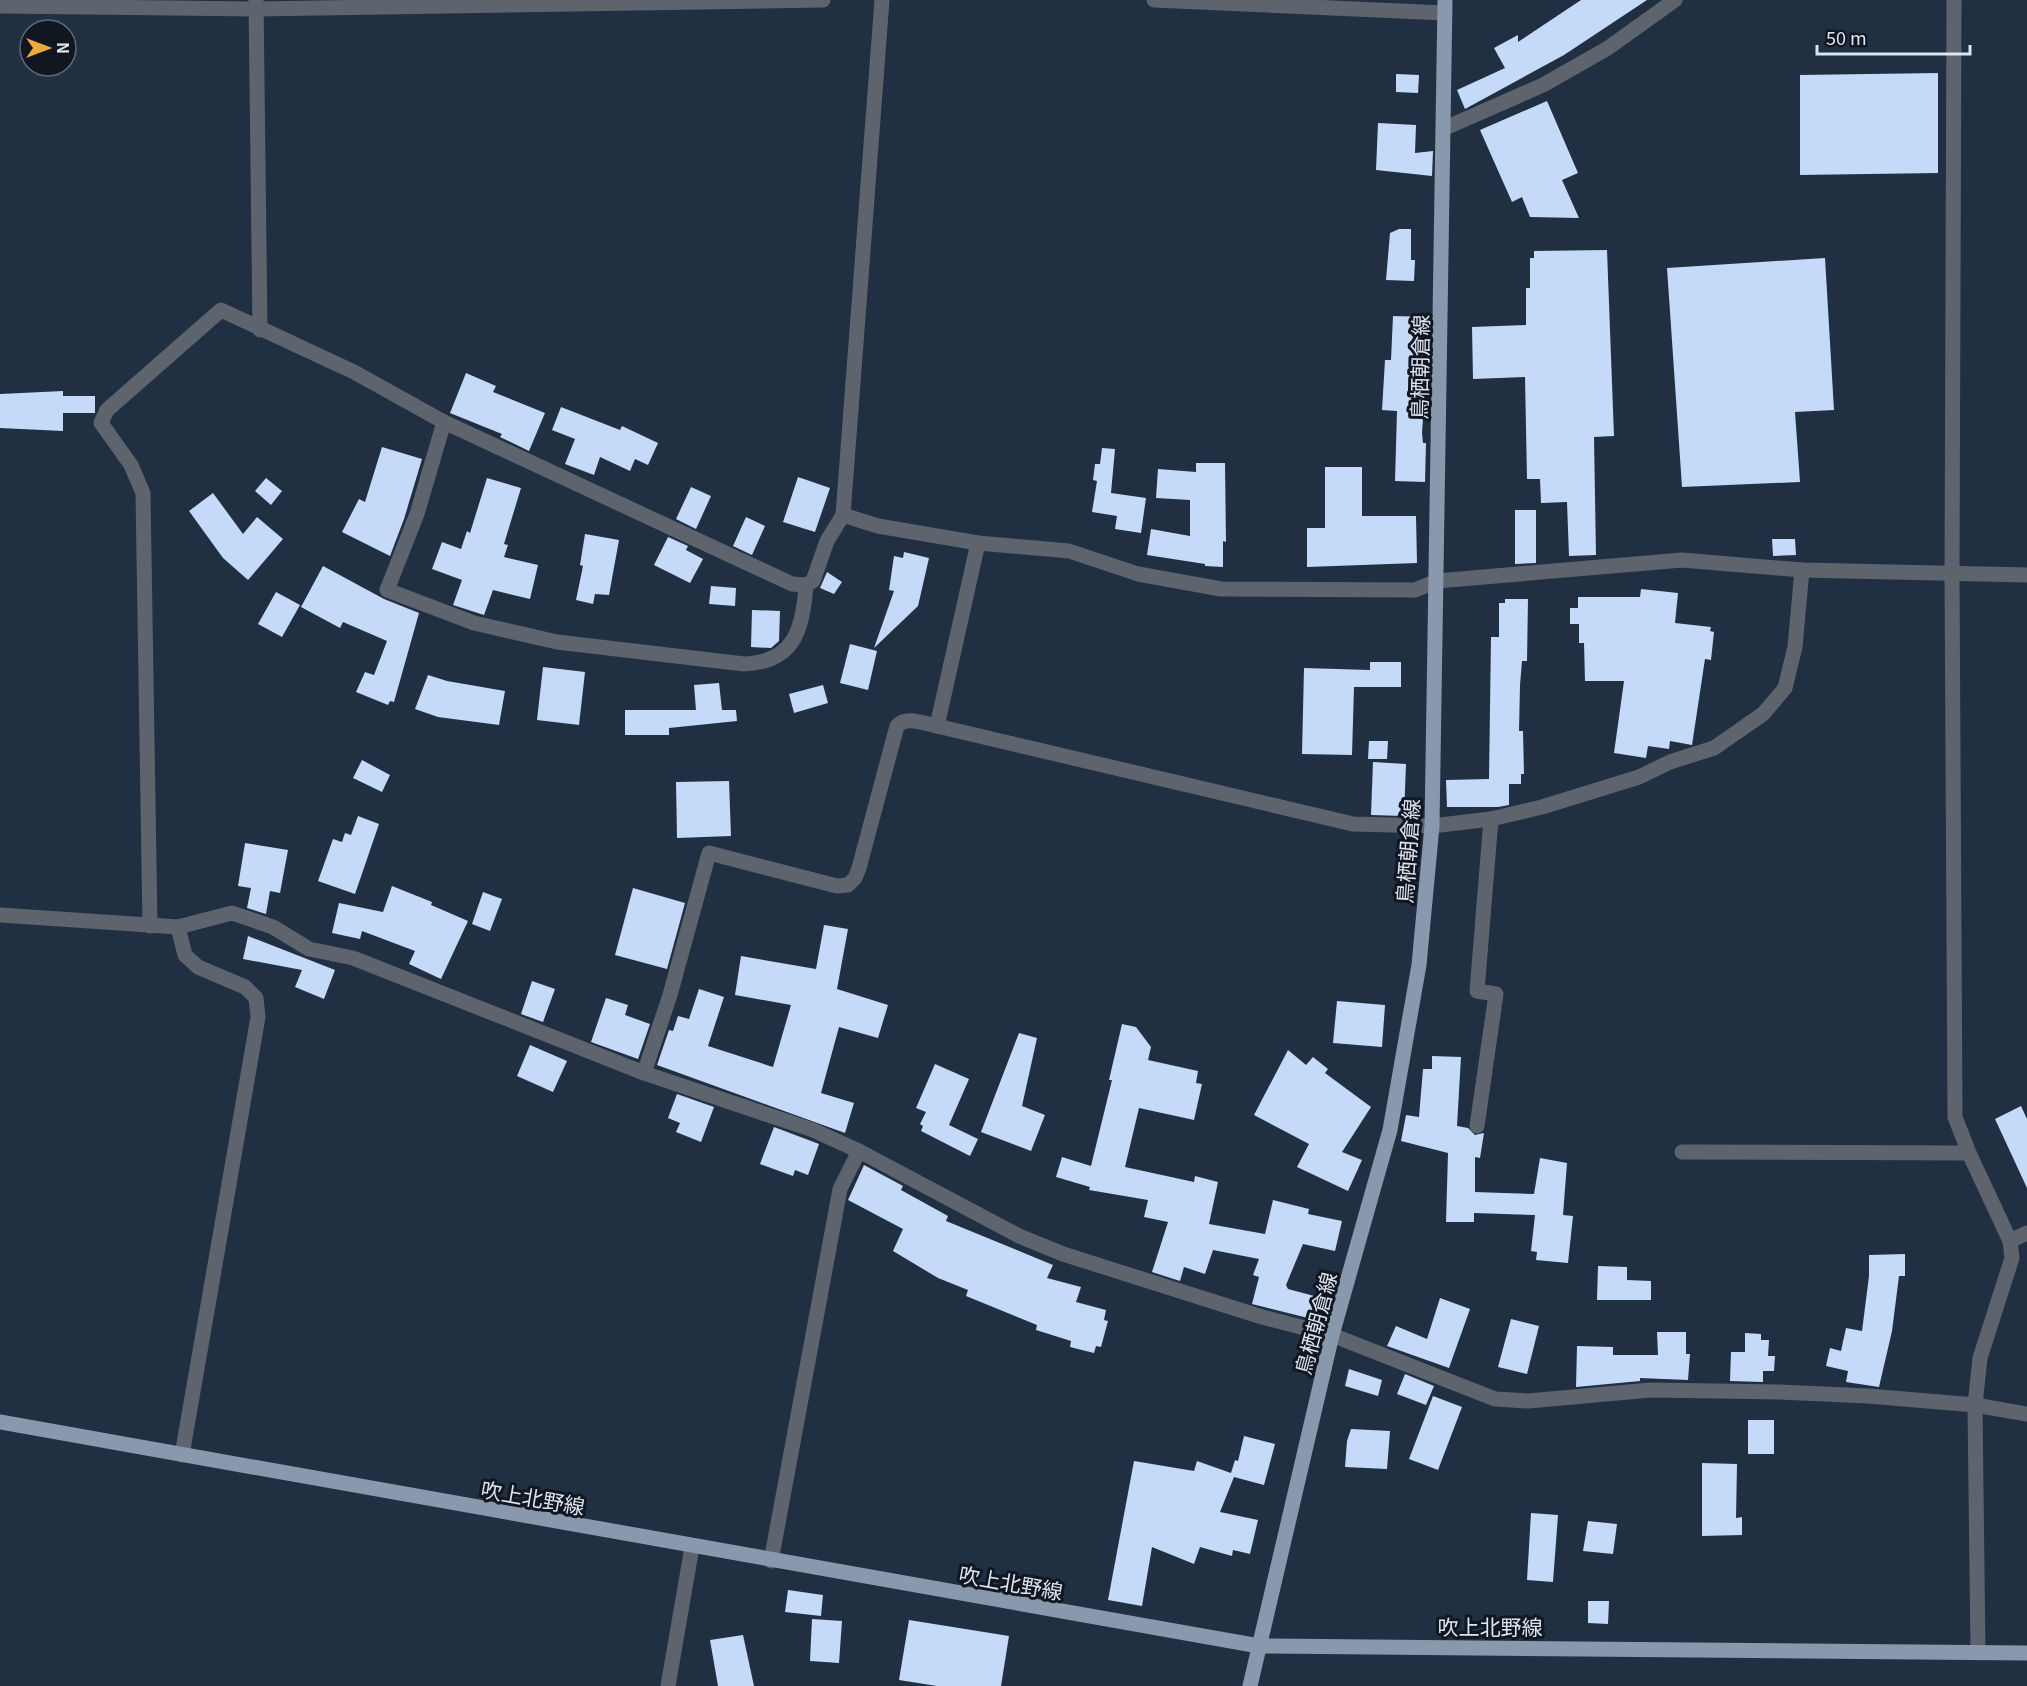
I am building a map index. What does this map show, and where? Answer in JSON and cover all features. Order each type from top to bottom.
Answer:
[{"type":"main road","name":"鳥栖朝倉線","points":[[1250,1686],[1332,1335],[1378,1176],[1400,1079],[1419,965],[1432,826],[1445,7]]},
{"type":"main road","name":"吹上北野線","points":[[0,1422],[692,1547],[1259,1646],[2027,1653]]},
{"type":"street","points":[[0,6],[823,0]]},
{"type":"street","points":[[150,926],[143,493],[130,465],[100,423],[107,410],[221,310],[354,372],[444,422],[792,584],[806,585],[813,581],[827,541],[843,515],[882,0]]},
{"type":"street","points":[[1154,0],[1445,7]]},
{"type":"street","points":[[1443,129],[1543,85],[1608,48],[1676,0]]},
{"type":"street","points":[[1954,0],[1952,574],[1955,1117],[2010,1241],[2012,1258],[1980,1358],[1975,1405],[1978,1653]]},
{"type":"street","points":[[256,4],[260,330]]},
{"type":"street","points":[[444,422],[417,514],[387,590],[474,624],[557,642],[744,664],[763,663],[779,656],[796,636],[804,615],[806,585]]},
{"type":"street","points":[[843,515],[878,526],[978,543],[1069,551],[1138,574],[1221,589],[1415,590],[1437,581],[1682,560],[1802,570],[2027,575]]},
{"type":"street","points":[[937,726],[978,543]]},
{"type":"street","points":[[644,1073],[670,994],[709,853],[837,886],[848,885],[855,878],[859,868],[897,726],[907,720],[1353,824],[1432,826],[1491,819],[1542,807],[1639,777],[1670,762],[1714,748],[1763,714],[1785,688],[1795,647],[1802,570]]},
{"type":"street","points":[[1478,1126],[1496,994],[1477,991],[1491,819]]},
{"type":"street","points":[[0,915],[178,927],[232,913],[273,927],[309,949],[353,958],[644,1073],[813,1130],[859,1151],[1019,1236],[1063,1254],[1262,1317],[1332,1335],[1495,1399],[1528,1401],[1651,1390],[1716,1390],[1868,1396],[1975,1405],[2027,1414]]},
{"type":"street","points":[[178,927],[185,955],[198,967],[245,987],[256,998],[258,1017],[182,1455]]},
{"type":"street","points":[[771,1561],[840,1189],[859,1151]]},
{"type":"street","points":[[1682,1152],[1969,1153]]},
{"type":"street","points":[[2010,1241],[2027,1233]]},
{"type":"street","points":[[668,1686],[692,1547]]},
{"type":"building","points":[[1581,0],[1647,0],[1564,55],[1465,109],[1457,90],[1505,68],[1494,48],[1518,35],[1518,42]]},
{"type":"building","points":[[1938,73],[1938,173],[1800,175],[1800,75]]},
{"type":"building","points":[[1396,74],[1419,75],[1418,93],[1396,92]]},
{"type":"building","points":[[1547,101],[1578,173],[1562,180],[1579,218],[1530,217],[1522,197],[1512,202],[1480,130]]},
{"type":"building","points":[[1378,123],[1416,125],[1415,153],[1433,151],[1432,176],[1376,170]]},
{"type":"building","points":[[1399,229],[1411,229],[1411,260],[1415,260],[1414,281],[1386,280],[1390,233]]},
{"type":"building","points":[[1607,250],[1614,436],[1594,437],[1596,555],[1569,556],[1567,502],[1541,503],[1540,479],[1527,479],[1525,377],[1473,379],[1472,327],[1526,325],[1526,288],[1530,288],[1530,258],[1534,258],[1534,251]]},
{"type":"building","points":[[1825,258],[1834,410],[1795,412],[1800,482],[1682,487],[1667,268]]},
{"type":"building","points":[[1393,316],[1430,317],[1422,433],[1423,443],[1426,443],[1425,482],[1395,481],[1397,411],[1382,410],[1385,360],[1391,360]]},
{"type":"building","points":[[466,373],[496,386],[493,392],[545,413],[529,451],[500,437],[502,434],[450,413]]},
{"type":"building","points":[[63,391],[63,396],[95,396],[95,413],[63,413],[63,431],[0,428],[0,394]]},
{"type":"building","points":[[561,407],[620,430],[622,426],[658,443],[648,465],[635,459],[630,471],[600,457],[594,475],[565,464],[575,439],[552,430]]},
{"type":"building","points":[[382,447],[422,459],[390,556],[342,532],[359,499],[365,502]]},
{"type":"building","points":[[1102,448],[1115,449],[1111,493],[1146,498],[1141,533],[1115,529],[1117,516],[1092,512],[1097,481],[1093,480],[1095,464],[1100,464]]},
{"type":"building","points":[[1196,463],[1225,463],[1226,542],[1223,541],[1223,567],[1205,566],[1205,564],[1147,555],[1151,529],[1190,536],[1190,500],[1156,498],[1158,469],[1196,472]]},
{"type":"building","points":[[1325,467],[1362,467],[1362,516],[1416,516],[1417,563],[1307,567],[1307,528],[1325,528]]},
{"type":"building","points":[[798,477],[830,488],[815,532],[783,522]]},
{"type":"building","points":[[266,478],[282,491],[271,505],[255,491]]},
{"type":"building","points":[[487,478],[521,488],[504,544],[508,545],[504,557],[538,565],[530,599],[493,590],[484,615],[453,605],[462,580],[432,569],[442,542],[461,549],[467,531],[470,533]]},
{"type":"building","points":[[691,487],[711,496],[696,529],[676,519]]},
{"type":"building","points":[[213,493],[243,534],[257,517],[283,539],[248,580],[223,558],[189,511]]},
{"type":"building","points":[[1515,510],[1536,510],[1536,563],[1515,564]]},
{"type":"building","points":[[746,517],[765,526],[752,555],[733,546]]},
{"type":"building","points":[[585,534],[619,540],[609,595],[595,594],[593,604],[576,600],[583,566],[580,565]]},
{"type":"building","points":[[668,537],[688,546],[686,550],[703,559],[690,583],[654,565]]},
{"type":"building","points":[[1772,539],[1795,539],[1796,555],[1773,556]]},
{"type":"building","points":[[904,552],[929,558],[918,606],[874,648],[894,591],[889,590],[894,556],[903,558]]},
{"type":"building","points":[[323,566],[384,599],[419,613],[394,702],[390,701],[388,705],[356,692],[365,672],[374,675],[387,641],[343,622],[340,628],[301,607]]},
{"type":"building","points":[[827,572],[842,582],[834,594],[820,588]]},
{"type":"building","points":[[711,586],[736,588],[735,606],[709,604]]},
{"type":"building","points":[[1641,589],[1678,593],[1675,623],[1711,627],[1710,631],[1714,632],[1711,660],[1705,659],[1692,745],[1670,741],[1669,749],[1648,746],[1646,758],[1614,753],[1624,681],[1585,681],[1584,643],[1579,643],[1579,624],[1570,624],[1570,608],[1578,608],[1578,597],[1640,597]]},
{"type":"building","points":[[276,592],[300,605],[282,637],[258,624]]},
{"type":"building","points":[[1505,599],[1528,599],[1527,661],[1522,661],[1520,685],[1519,731],[1523,731],[1524,774],[1521,774],[1521,784],[1509,784],[1509,805],[1447,807],[1446,780],[1489,779],[1491,637],[1499,637],[1499,603],[1505,603]]},
{"type":"building","points":[[752,610],[780,611],[779,641],[771,648],[751,647]]},
{"type":"building","points":[[850,644],[877,651],[868,690],[840,683]]},
{"type":"building","points":[[1370,662],[1401,662],[1401,687],[1354,687],[1352,755],[1302,754],[1304,668],[1370,670]]},
{"type":"building","points":[[543,667],[585,672],[579,725],[537,720]]},
{"type":"building","points":[[428,675],[447,681],[505,691],[499,725],[438,717],[415,709]]},
{"type":"building","points":[[719,683],[722,710],[736,710],[737,721],[669,728],[669,735],[625,735],[625,710],[696,710],[694,685]]},
{"type":"building","points":[[823,685],[828,703],[794,713],[789,694]]},
{"type":"building","points":[[1369,741],[1388,741],[1387,759],[1368,759]]},
{"type":"building","points":[[362,760],[390,775],[382,792],[353,778]]},
{"type":"building","points":[[1373,762],[1406,764],[1404,816],[1371,815]]},
{"type":"building","points":[[729,781],[731,836],[677,838],[676,782]]},
{"type":"building","points":[[358,816],[379,824],[355,894],[318,881],[333,839],[342,842],[345,833],[351,835]]},
{"type":"building","points":[[245,843],[288,850],[280,893],[270,891],[266,914],[247,908],[251,888],[238,886]]},
{"type":"building","points":[[392,886],[432,902],[431,905],[468,921],[441,979],[409,964],[415,951],[362,931],[360,939],[332,933],[339,903],[383,912]]},
{"type":"building","points":[[633,888],[685,903],[667,969],[615,955]]},
{"type":"building","points":[[483,892],[502,899],[490,931],[472,924]]},
{"type":"building","points":[[824,925],[848,929],[837,989],[888,1005],[878,1038],[839,1027],[821,1093],[854,1103],[845,1133],[657,1065],[669,1030],[673,1031],[678,1016],[689,1019],[699,989],[724,997],[708,1046],[773,1067],[791,1005],[735,995],[741,956],[816,969]]},
{"type":"building","points":[[248,936],[335,970],[324,999],[295,987],[302,970],[243,959]]},
{"type":"building","points":[[532,981],[555,989],[543,1022],[521,1014]]},
{"type":"building","points":[[606,998],[628,1005],[625,1015],[650,1024],[638,1059],[591,1042]]},
{"type":"building","points":[[1337,1001],[1385,1005],[1382,1047],[1333,1043]]},
{"type":"building","points":[[1122,1024],[1136,1027],[1151,1047],[1148,1060],[1198,1071],[1196,1083],[1202,1084],[1194,1120],[1139,1108],[1125,1167],[1194,1182],[1195,1176],[1218,1182],[1209,1224],[1265,1234],[1273,1200],[1309,1209],[1308,1214],[1342,1221],[1335,1251],[1303,1244],[1286,1285],[1288,1289],[1318,1297],[1312,1319],[1252,1304],[1259,1277],[1253,1275],[1259,1259],[1213,1250],[1205,1274],[1184,1267],[1180,1281],[1152,1272],[1168,1222],[1144,1217],[1148,1200],[1089,1190],[1090,1187],[1056,1177],[1062,1157],[1091,1166],[1112,1080],[1109,1080]]},
{"type":"building","points":[[1019,1033],[1037,1038],[1022,1106],[1045,1115],[1031,1151],[981,1132]]},
{"type":"building","points":[[530,1045],[567,1061],[553,1092],[517,1076]]},
{"type":"building","points":[[1288,1050],[1306,1065],[1313,1057],[1328,1069],[1325,1073],[1371,1107],[1342,1152],[1362,1160],[1348,1191],[1297,1167],[1309,1144],[1254,1115]]},
{"type":"building","points":[[1432,1056],[1461,1057],[1457,1126],[1468,1128],[1475,1135],[1484,1133],[1480,1158],[1475,1157],[1475,1192],[1534,1194],[1540,1158],[1567,1163],[1563,1215],[1573,1216],[1568,1263],[1536,1260],[1537,1252],[1531,1251],[1535,1215],[1474,1213],[1474,1222],[1446,1222],[1448,1153],[1401,1141],[1406,1115],[1419,1117],[1423,1069],[1432,1069]]},
{"type":"building","points":[[935,1064],[969,1079],[949,1125],[978,1139],[970,1156],[921,1131],[923,1126],[920,1124],[926,1112],[916,1108]]},
{"type":"building","points":[[677,1094],[714,1107],[701,1142],[676,1132],[680,1123],[668,1118]]},
{"type":"building","points":[[2021,1106],[2027,1119],[2027,1188],[1995,1119]]},
{"type":"building","points":[[774,1127],[819,1144],[808,1175],[795,1170],[793,1176],[760,1164]]},
{"type":"building","points":[[864,1165],[903,1186],[901,1190],[948,1216],[946,1221],[1053,1265],[1047,1278],[1081,1287],[1076,1302],[1106,1310],[1104,1320],[1108,1321],[1101,1347],[1096,1346],[1094,1353],[1070,1347],[1071,1341],[1036,1330],[1037,1325],[966,1296],[968,1290],[938,1278],[893,1251],[903,1229],[848,1200]]},
{"type":"building","points":[[1905,1254],[1905,1276],[1899,1276],[1892,1331],[1879,1387],[1846,1382],[1848,1371],[1826,1366],[1830,1348],[1841,1351],[1846,1328],[1862,1331],[1869,1276],[1869,1255]]},
{"type":"building","points":[[1598,1266],[1627,1267],[1627,1280],[1651,1281],[1651,1300],[1597,1300]]},
{"type":"building","points":[[1440,1298],[1470,1309],[1449,1368],[1387,1346],[1396,1326],[1427,1339]]},
{"type":"building","points":[[1511,1319],[1539,1326],[1527,1374],[1498,1367]]},
{"type":"building","points":[[1657,1332],[1686,1332],[1686,1354],[1690,1354],[1688,1380],[1640,1378],[1640,1381],[1576,1387],[1577,1346],[1613,1347],[1613,1355],[1658,1355]]},
{"type":"building","points":[[1745,1333],[1761,1334],[1761,1340],[1769,1340],[1768,1356],[1775,1356],[1774,1371],[1763,1371],[1763,1382],[1730,1381],[1731,1352],[1745,1352]]},
{"type":"building","points":[[1349,1369],[1382,1380],[1378,1396],[1345,1386]]},
{"type":"building","points":[[1405,1374],[1434,1386],[1426,1405],[1397,1394]]},
{"type":"building","points":[[1433,1396],[1462,1407],[1438,1470],[1409,1459]]},
{"type":"building","points":[[1748,1420],[1774,1420],[1774,1454],[1748,1454]]},
{"type":"building","points":[[1351,1429],[1390,1431],[1387,1469],[1345,1467],[1347,1441]]},
{"type":"building","points":[[1244,1436],[1275,1444],[1264,1485],[1234,1477],[1220,1512],[1258,1520],[1250,1554],[1233,1550],[1232,1556],[1200,1547],[1194,1564],[1152,1547],[1142,1606],[1108,1600],[1134,1461],[1194,1471],[1197,1461],[1231,1473],[1235,1460],[1238,1461]]},
{"type":"building","points":[[1702,1463],[1737,1464],[1736,1518],[1742,1517],[1742,1535],[1702,1536]]},
{"type":"building","points":[[1531,1513],[1558,1515],[1553,1582],[1527,1580]]},
{"type":"building","points":[[1588,1521],[1617,1524],[1613,1554],[1583,1551]]},
{"type":"building","points":[[788,1590],[823,1595],[821,1616],[785,1612]]},
{"type":"building","points":[[1588,1601],[1609,1601],[1608,1624],[1588,1623]]},
{"type":"building","points":[[812,1619],[842,1621],[839,1663],[810,1661]]},
{"type":"building","points":[[909,1620],[1009,1636],[1001,1686],[937,1686],[899,1680]]},
{"type":"building","points":[[743,1635],[754,1686],[718,1686],[710,1640]]}]
